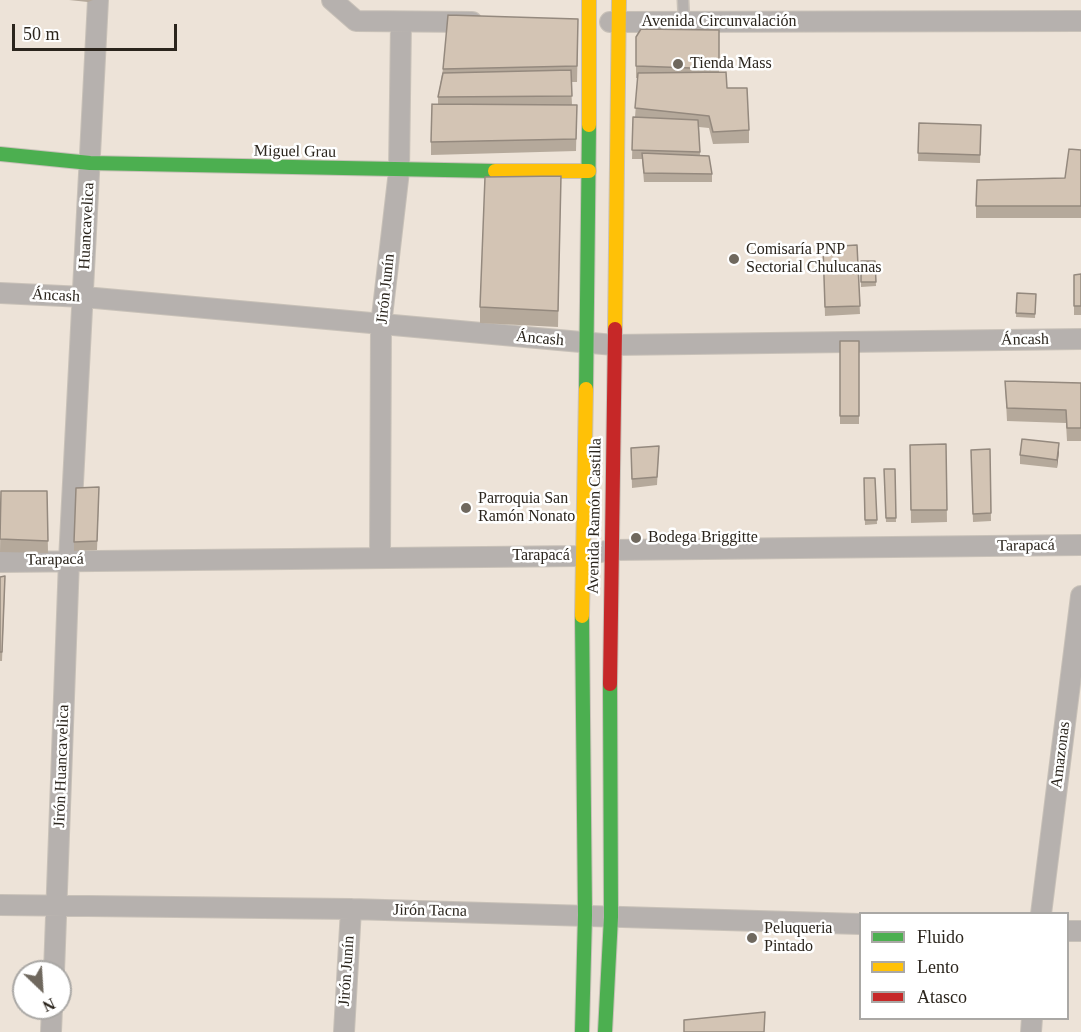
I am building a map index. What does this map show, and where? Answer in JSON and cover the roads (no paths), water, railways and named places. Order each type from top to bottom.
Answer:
[{"type":"main road","name":"Avenida Ramón Castilla","points":[[582,1032],[585,915],[581,556],[587,343],[589,0]]},
{"type":"main road","name":"Avenida Ramón Castilla","points":[[605,1032],[611,917],[611,550],[619,0]]},
{"type":"main road","name":"Miguel Grau","points":[[0,154],[90,163],[399,171],[589,171]]},
{"type":"street","name":"Huancavelica","points":[[69,560],[98,0]]},
{"type":"street","points":[[332,0],[356,21],[495,22]]},
{"type":"street","name":"Avenida Circunvalación","points":[[565,21],[1081,21]]},
{"type":"street","name":"Jirón Junín","points":[[380,556],[381,325],[399,171],[401,23]]},
{"type":"street","name":"Áncash","points":[[0,293],[84,297],[614,345],[1081,339]]},
{"type":"street","name":"Tarapacá","points":[[0,562],[380,556],[581,556],[611,550],[1081,545]]},
{"type":"street","name":"Jirón Huancavelica","points":[[55,960],[69,560]]},
{"type":"street","name":"Amazonas","points":[[1041,912],[1081,596]]},
{"type":"street","name":"Jirón Tacna","points":[[0,905],[351,909],[859,924]]},
{"type":"street","name":"Jirón Junín","points":[[344,1032],[351,909]]},
{"type":"lane","points":[[683,0],[684,21]]},
{"type":"place","name":"Tienda Mass","points":[[678,64]]},
{"type":"place","name":"Comisaría PNP Sectorial Chulucanas","points":[[734,259]]},
{"type":"place","name":"Parroquia San Ramón Nonato","points":[[466,508]]},
{"type":"place","name":"Bodega Briggitte","points":[[636,538]]},
{"type":"place","name":"Peluqueria Pintado","points":[[752,938]]}]
